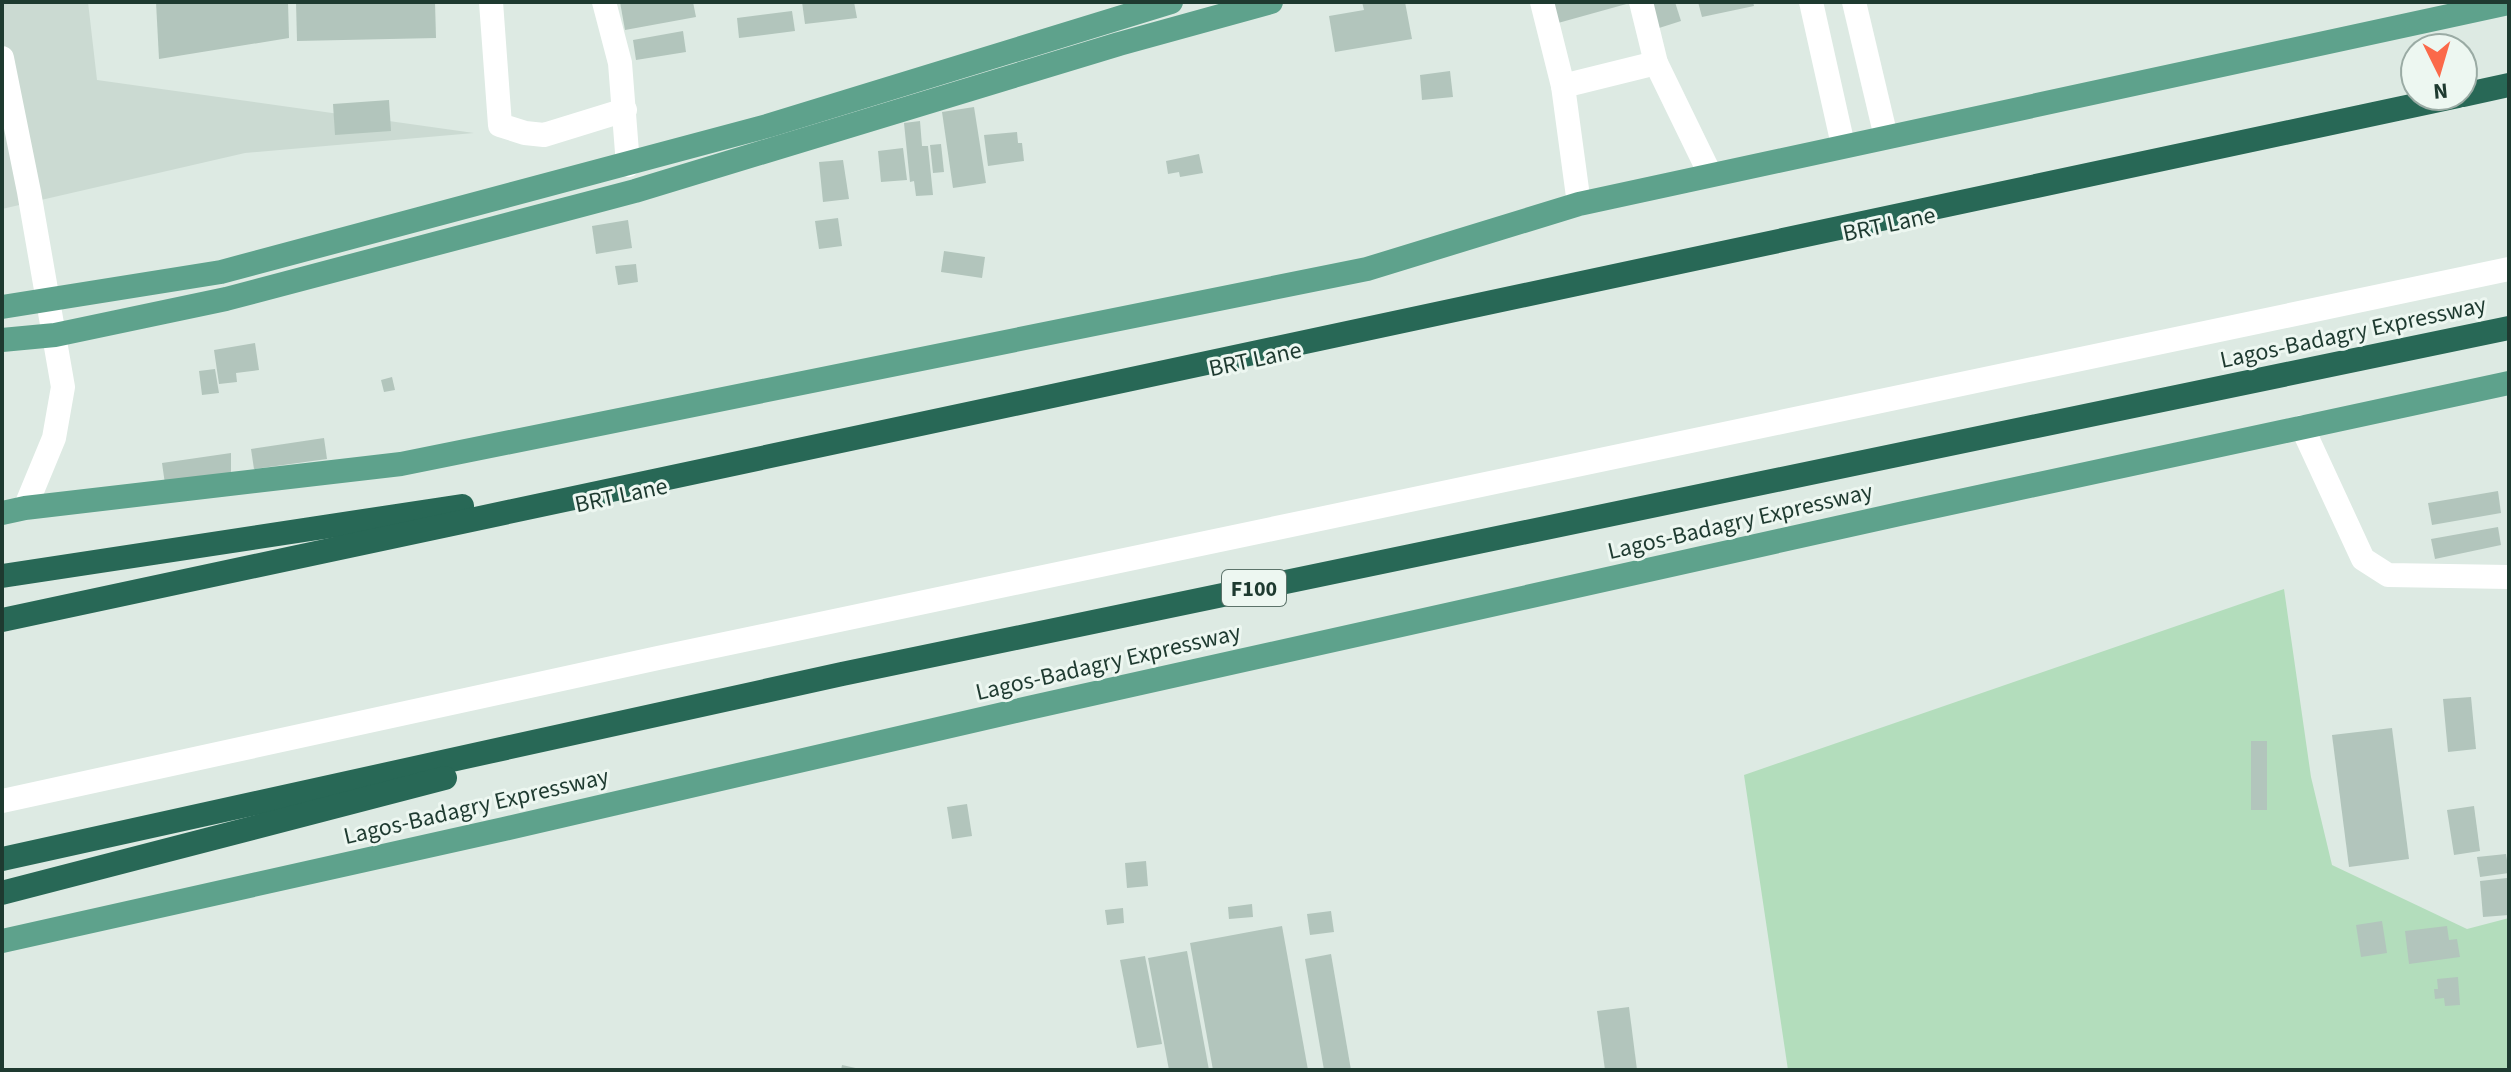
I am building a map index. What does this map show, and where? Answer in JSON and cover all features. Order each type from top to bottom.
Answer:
[{"type":"highway","points":[[2479,92],[2509,85]]},
{"type":"highway","points":[[2,620],[2399,109]]},
{"type":"highway","name":"Lagos-Badagry Expressway","points":[[2,859],[842,674],[2509,328]]},
{"type":"highway","points":[[2,576],[713,467]]},
{"type":"highway","points":[[2,893],[842,674]]},
{"type":"main road","points":[[2,307],[221,272],[767,126],[1171,2]]},
{"type":"main road","points":[[2,340],[55,335],[226,299],[635,191],[1104,49],[1271,2]]},
{"type":"main road","points":[[14,510],[416,461],[1367,269],[1579,204],[2509,3]]},
{"type":"main road","name":"Lagos-Badagry Expressway","points":[[2,941],[1888,516],[2509,383]]},
{"type":"street","points":[[491,2],[500,125],[544,135],[625,110]]},
{"type":"street","points":[[604,2],[620,63],[628,165]]},
{"type":"street","points":[[1542,2],[1563,86],[1579,204]]},
{"type":"street","points":[[1641,2],[1656,63],[1710,174]]},
{"type":"street","points":[[1811,2],[1843,145]]},
{"type":"street","points":[[1854,2],[1886,137]]},
{"type":"street","points":[[2,58],[63,387],[54,438],[14,510]]},
{"type":"street","points":[[1563,86],[1656,63]]},
{"type":"street","name":"BRT Lane","points":[[2,631],[906,433],[2509,93]]},
{"type":"street","points":[[2,801],[658,658],[2509,269]]},
{"type":"street","points":[[2302,427],[2363,559],[2388,575],[2509,577]]},
{"type":"shaded area","points":[[2,2],[88,2],[97,80],[474,133],[245,153],[2,209]]},
{"type":"green space","points":[[2284,589],[2311,777],[2332,865],[2467,929],[2509,918],[2509,1070],[1788,1070],[1744,775]]},
{"type":"building","points":[[156,2],[288,2],[289,38],[159,59]]},
{"type":"building","points":[[296,2],[435,2],[436,38],[297,41]]},
{"type":"building","points":[[620,2],[693,2],[696,17],[625,30]]},
{"type":"building","points":[[802,2],[854,2],[857,18],[805,24]]},
{"type":"building","points":[[1362,2],[1405,2],[1412,39],[1335,52],[1329,16],[1364,10]]},
{"type":"building","points":[[1552,2],[1630,2],[1630,3],[1558,23]]},
{"type":"building","points":[[1647,2],[1675,2],[1681,21],[1656,29]]},
{"type":"building","points":[[1698,2],[1753,2],[1754,6],[1702,17]]},
{"type":"building","points":[[792,11],[795,31],[739,38],[737,18]]},
{"type":"building","points":[[683,31],[686,52],[636,60],[633,40]]},
{"type":"building","points":[[1450,71],[1453,97],[1422,100],[1420,75]]},
{"type":"building","points":[[389,100],[391,131],[335,135],[333,104]]},
{"type":"building","points":[[974,107],[986,183],[953,188],[942,112]]},
{"type":"building","points":[[920,121],[922,146],[928,146],[933,195],[916,196],[914,181],[910,182],[904,123]]},
{"type":"building","points":[[1017,132],[1024,161],[988,166],[984,135]]},
{"type":"building","points":[[941,144],[944,172],[933,173],[930,145]]},
{"type":"building","points":[[903,148],[907,180],[881,182],[878,151]]},
{"type":"building","points":[[1199,154],[1203,173],[1180,177],[1179,172],[1168,174],[1166,161]]},
{"type":"building","points":[[843,160],[849,199],[823,202],[819,162]]},
{"type":"building","points":[[838,218],[842,246],[819,249],[815,221]]},
{"type":"building","points":[[628,220],[632,248],[596,254],[592,226]]},
{"type":"building","points":[[944,251],[985,257],[982,278],[941,272]]},
{"type":"building","points":[[636,264],[638,282],[618,285],[615,266]]},
{"type":"building","points":[[255,343],[259,370],[236,373],[237,382],[219,384],[214,350]]},
{"type":"building","points":[[215,369],[219,393],[202,395],[199,371]]},
{"type":"building","points":[[392,377],[395,390],[384,392],[381,380]]},
{"type":"building","points":[[324,438],[327,459],[254,469],[251,449]]},
{"type":"building","points":[[231,453],[231,474],[165,484],[162,463]]},
{"type":"building","points":[[2498,491],[2501,513],[2432,525],[2428,503]]},
{"type":"building","points":[[2498,527],[2501,545],[2435,559],[2431,539]]},
{"type":"building","points":[[2471,697],[2476,749],[2448,752],[2443,699]]},
{"type":"building","points":[[2392,728],[2409,859],[2349,867],[2332,735]]},
{"type":"building","points":[[2251,741],[2267,741],[2267,810],[2251,810]]},
{"type":"building","points":[[967,804],[972,836],[952,839],[947,807]]},
{"type":"building","points":[[2474,806],[2480,851],[2454,855],[2447,810]]},
{"type":"building","points":[[2506,854],[2509,873],[2480,877],[2477,857]]},
{"type":"building","points":[[1146,861],[1148,886],[1127,888],[1125,863]]},
{"type":"building","points":[[2507,878],[2509,915],[2483,917],[2480,881]]},
{"type":"building","points":[[1252,904],[1253,917],[1229,919],[1228,907]]},
{"type":"building","points":[[1123,908],[1124,923],[1107,925],[1105,910]]},
{"type":"building","points":[[1331,911],[1334,932],[1310,935],[1307,914]]},
{"type":"building","points":[[2382,921],[2387,953],[2361,957],[2356,925]]},
{"type":"building","points":[[1282,926],[1308,1070],[1213,1070],[1190,943]]},
{"type":"building","points":[[2447,926],[2449,940],[2457,939],[2460,957],[2409,964],[2405,931]]},
{"type":"building","points":[[1187,951],[1209,1070],[1169,1070],[1148,958]]},
{"type":"building","points":[[1331,954],[1351,1070],[1324,1070],[1305,959]]},
{"type":"building","points":[[1145,956],[1162,1044],[1137,1048],[1120,960]]},
{"type":"building","points":[[2458,977],[2460,1005],[2445,1006],[2444,998],[2435,999],[2437,979]]},
{"type":"building","points":[[1629,1007],[1637,1070],[1605,1070],[1597,1011]]},
{"type":"building","points":[[842,1065],[860,1069],[860,1070],[841,1070]]}]
